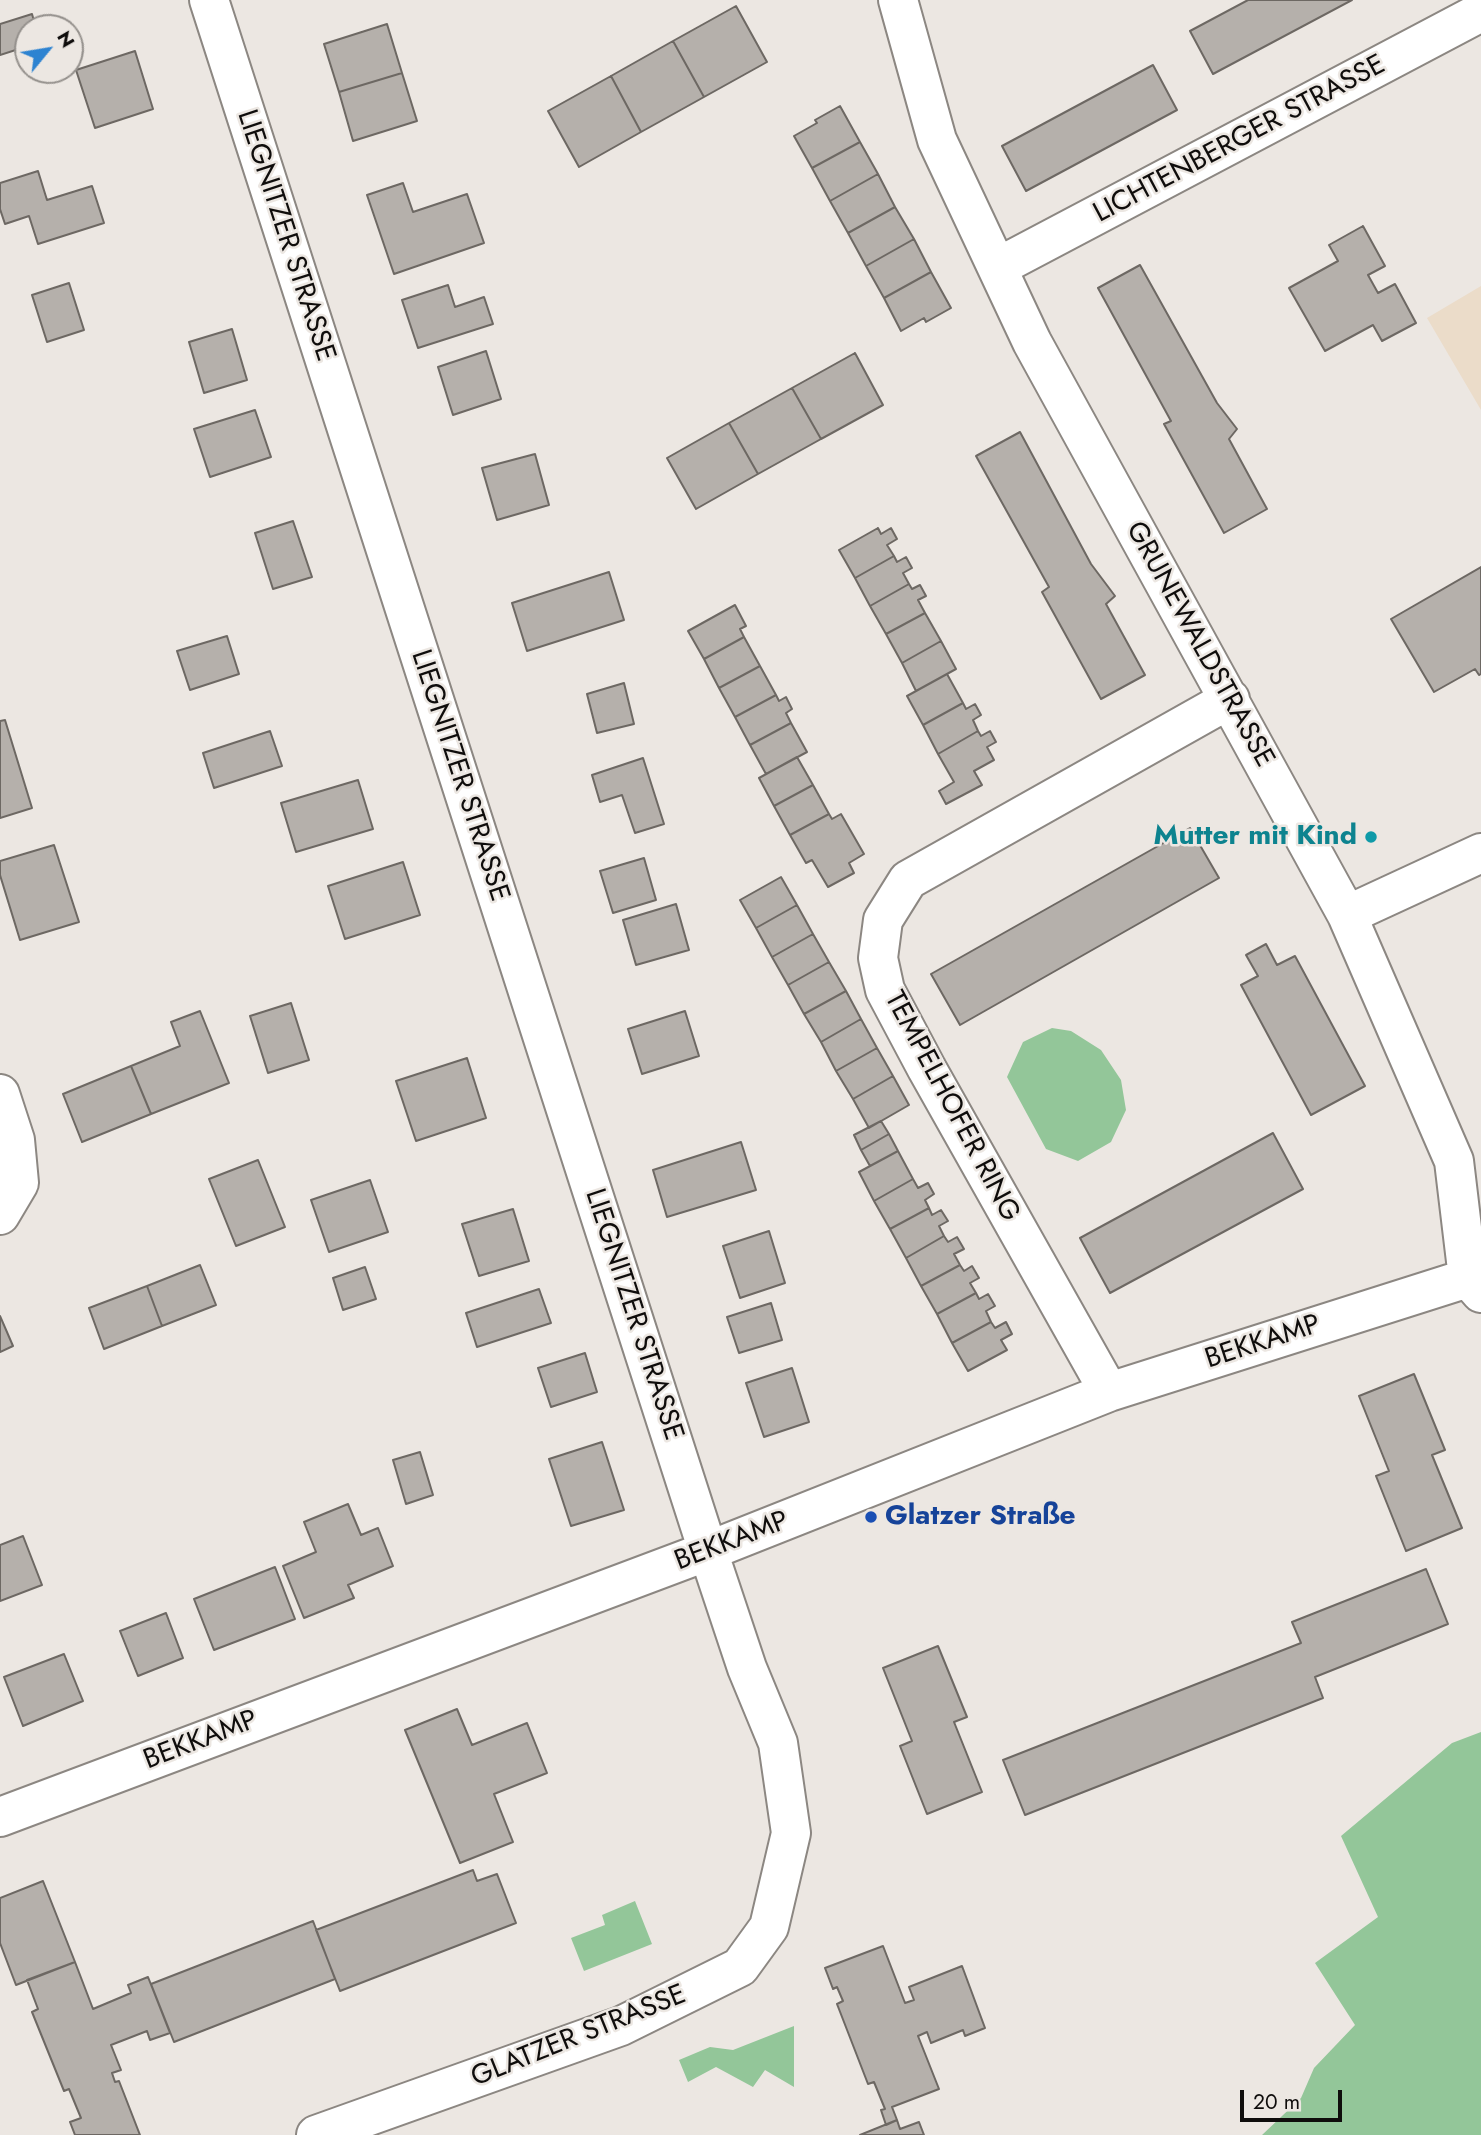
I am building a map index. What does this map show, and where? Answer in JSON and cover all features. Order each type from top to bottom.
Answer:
[{"type":"street","name":"LIEGNITZER STRASSE","points":[[209,0],[709,1551]]},
{"type":"street","name":"GRUNEWALDSTRASSE","points":[[898,0],[937,141],[1032,342],[1348,915],[1454,1161],[1474,1285]]},
{"type":"street","name":"LICHTENBERGER STRASSE","points":[[998,267],[1481,12]]},
{"type":"street","name":"TEMPELHOFER RING","points":[[1109,1392],[885,990],[878,958],[883,920],[908,880],[1230,699]]},
{"type":"street","points":[[1348,915],[1481,853]]},
{"type":"street","points":[[0,1094],[15,1140],[19,1183],[0,1215]]},
{"type":"street","name":"BEKKAMP","points":[[0,1817],[709,1551],[1109,1392],[1474,1285]]},
{"type":"street","name":"GLATZER STRASSE","points":[[316,2135],[449,2090],[621,2026],[740,1967],[769,1927],[791,1833],[778,1743],[747,1668],[709,1551]]},
{"type":"shaded area","points":[[1481,286],[1481,410],[1427,318]]},
{"type":"green space","points":[[1052,1028],[1071,1031],[1101,1050],[1121,1080],[1126,1110],[1111,1142],[1078,1161],[1046,1149],[1007,1077],[1023,1042]]},
{"type":"green space","points":[[1481,1732],[1481,2135],[1262,2135],[1301,2098],[1314,2068],[1355,2025],[1315,1963],[1378,1917],[1341,1836],[1452,1743]]},
{"type":"green space","points":[[635,1901],[652,1944],[584,1971],[571,1938],[605,1925],[602,1915]]},
{"type":"green space","points":[[794,2026],[794,2087],[765,2070],[753,2087],[716,2067],[688,2082],[679,2060],[710,2047],[733,2050]]},
{"type":"building","points":[[1248,0],[1352,0],[1213,74],[1190,31]]},
{"type":"building","points":[[736,6],[767,62],[704,97],[673,41]]},
{"type":"building","points":[[14,20],[14,50],[0,55],[0,24]]},
{"type":"building","points":[[387,24],[402,73],[339,92],[324,44]]},
{"type":"building","points":[[673,41],[704,97],[641,132],[611,76]]},
{"type":"building","points":[[135,51],[153,109],[95,128],[81,84],[84,84],[84,67]]},
{"type":"building","points":[[1153,65],[1177,110],[1026,191],[1002,146]]},
{"type":"building","points":[[402,73],[417,121],[353,141],[339,92]]},
{"type":"building","points":[[611,76],[641,132],[579,167],[548,111]]},
{"type":"building","points":[[840,106],[860,142],[812,168],[794,136]]},
{"type":"building","points":[[860,142],[878,174],[830,201],[812,168]]},
{"type":"building","points":[[38,171],[47,200],[92,186],[104,223],[38,244],[29,216],[5,224],[0,209],[0,183]]},
{"type":"building","points":[[878,174],[895,207],[848,233],[830,201]]},
{"type":"building","points":[[403,183],[413,212],[467,194],[484,243],[394,274],[367,195]]},
{"type":"building","points":[[895,207],[914,239],[866,266],[848,233]]},
{"type":"building","points":[[1363,226],[1385,266],[1368,275],[1378,293],[1395,284],[1416,323],[1382,341],[1373,325],[1325,351],[1289,288],[1338,261],[1329,245]]},
{"type":"building","points":[[914,239],[931,272],[884,298],[866,266]]},
{"type":"building","points":[[1140,265],[1217,403],[1237,429],[1229,439],[1267,509],[1224,533],[1164,424],[1171,421],[1098,288]]},
{"type":"building","points":[[931,272],[951,308],[926,322],[924,318],[901,331],[884,298]]},
{"type":"building","points":[[69,283],[84,330],[47,342],[32,295]]},
{"type":"building","points":[[448,285],[455,307],[484,297],[493,324],[418,348],[402,300]]},
{"type":"building","points":[[232,329],[247,380],[204,393],[189,342]]},
{"type":"building","points":[[486,351],[501,399],[453,415],[438,367]]},
{"type":"building","points":[[855,353],[883,405],[821,439],[792,388]]},
{"type":"building","points":[[792,388],[821,439],[758,474],[729,423]]},
{"type":"building","points":[[255,410],[271,457],[210,477],[194,429]]},
{"type":"building","points":[[729,423],[758,474],[696,509],[667,458]]},
{"type":"building","points":[[1020,432],[1091,564],[1115,596],[1106,604],[1145,675],[1101,699],[1042,592],[1049,587],[976,456]]},
{"type":"building","points":[[535,454],[549,505],[497,520],[482,468]]},
{"type":"building","points":[[293,521],[312,577],[273,589],[255,533]]},
{"type":"building","points":[[878,528],[881,534],[891,528],[897,539],[887,545],[894,556],[855,578],[839,550]]},
{"type":"building","points":[[894,556],[897,562],[906,557],[912,568],[903,573],[909,584],[870,606],[855,578]]},
{"type":"building","points":[[1481,567],[1481,674],[1475,669],[1434,692],[1391,619]]},
{"type":"building","points":[[609,572],[624,620],[527,651],[512,603]]},
{"type":"building","points":[[909,584],[912,589],[920,585],[926,596],[918,600],[925,613],[886,634],[870,606]]},
{"type":"building","points":[[735,605],[746,626],[740,629],[744,637],[704,659],[688,631]]},
{"type":"building","points":[[925,613],[941,641],[902,663],[886,634]]},
{"type":"building","points":[[227,636],[239,674],[190,690],[177,651]]},
{"type":"building","points":[[744,637],[760,666],[719,688],[704,659]]},
{"type":"building","points":[[941,641],[956,669],[916,691],[902,663]]},
{"type":"building","points":[[760,666],[776,695],[735,717],[719,688]]},
{"type":"building","points":[[947,674],[963,703],[923,725],[907,696]]},
{"type":"building","points":[[624,683],[634,724],[597,733],[587,694]]},
{"type":"building","points":[[776,695],[779,701],[786,697],[792,709],[786,713],[791,723],[750,745],[735,717]]},
{"type":"building","points":[[963,703],[966,709],[975,704],[981,715],[973,720],[978,731],[938,754],[923,725]]},
{"type":"building","points":[[5,720],[32,808],[0,818],[0,721]]},
{"type":"building","points":[[791,723],[807,752],[766,774],[750,745]]},
{"type":"building","points":[[270,731],[282,766],[214,788],[203,753]]},
{"type":"building","points":[[978,731],[981,736],[990,731],[996,742],[987,747],[994,760],[974,771],[982,785],[946,804],[939,791],[954,782],[938,754]]},
{"type":"building","points":[[797,757],[813,785],[774,806],[759,778]]},
{"type":"building","points":[[643,758],[664,824],[635,833],[622,795],[600,802],[592,775]]},
{"type":"building","points":[[358,780],[373,829],[296,852],[281,803]]},
{"type":"building","points":[[813,785],[829,814],[790,835],[774,806]]},
{"type":"building","points":[[829,814],[832,819],[841,814],[864,854],[849,863],[854,873],[828,887],[812,860],[806,863],[790,835]]},
{"type":"building","points":[[1190,828],[1219,878],[960,1025],[931,974]]},
{"type":"building","points":[[54,845],[79,922],[20,940],[0,875],[0,861]]},
{"type":"building","points":[[644,858],[656,900],[613,913],[600,871]]},
{"type":"building","points":[[403,862],[420,915],[345,939],[328,886]]},
{"type":"building","points":[[781,877],[797,905],[756,928],[740,900]]},
{"type":"building","points":[[676,904],[689,950],[636,965],[623,920]]},
{"type":"building","points":[[797,905],[813,934],[772,957],[756,928]]},
{"type":"building","points":[[813,934],[829,962],[788,985],[772,957]]},
{"type":"building","points":[[1266,944],[1277,965],[1295,956],[1365,1086],[1311,1115],[1241,985],[1258,976],[1246,955]]},
{"type":"building","points":[[829,962],[846,991],[804,1014],[788,985]]},
{"type":"building","points":[[846,991],[861,1019],[821,1042],[804,1014]]},
{"type":"building","points":[[291,1003],[309,1060],[268,1073],[250,1016]]},
{"type":"building","points":[[200,1011],[229,1083],[151,1114],[131,1066],[180,1046],[171,1022]]},
{"type":"building","points":[[685,1011],[699,1056],[642,1074],[628,1029]]},
{"type":"building","points":[[861,1019],[877,1048],[836,1071],[821,1042]]},
{"type":"building","points":[[877,1048],[893,1076],[853,1099],[836,1071]]},
{"type":"building","points":[[467,1058],[486,1118],[416,1141],[396,1081]]},
{"type":"building","points":[[131,1066],[151,1114],[82,1142],[63,1094]]},
{"type":"building","points":[[893,1076],[909,1105],[869,1128],[853,1099]]},
{"type":"building","points":[[881,1121],[889,1134],[861,1150],[854,1135]]},
{"type":"building","points":[[1273,1133],[1303,1189],[1110,1293],[1080,1238]]},
{"type":"building","points":[[889,1134],[898,1151],[870,1166],[861,1150]]},
{"type":"building","points":[[741,1142],[756,1190],[667,1217],[653,1170]]},
{"type":"building","points":[[898,1151],[913,1179],[874,1201],[859,1172]]},
{"type":"building","points":[[258,1160],[285,1227],[236,1246],[209,1179]]},
{"type":"building","points":[[913,1179],[918,1188],[928,1183],[934,1194],[925,1200],[929,1208],[890,1229],[874,1201]]},
{"type":"building","points":[[370,1180],[388,1232],[329,1252],[311,1200]]},
{"type":"building","points":[[929,1208],[932,1215],[941,1210],[948,1221],[939,1226],[944,1236],[906,1258],[890,1229]]},
{"type":"building","points":[[513,1209],[529,1261],[479,1276],[462,1224]]},
{"type":"building","points":[[769,1231],[785,1283],[740,1298],[723,1246]]},
{"type":"building","points":[[944,1236],[948,1242],[957,1237],[964,1249],[954,1254],[960,1265],[921,1286],[906,1258]]},
{"type":"building","points":[[200,1265],[216,1305],[162,1326],[147,1286]]},
{"type":"building","points":[[960,1265],[964,1271],[972,1266],[979,1278],[970,1283],[976,1293],[937,1314],[921,1286]]},
{"type":"building","points":[[365,1267],[376,1299],[343,1310],[333,1278]]},
{"type":"building","points":[[147,1286],[162,1326],[104,1349],[89,1308]]},
{"type":"building","points":[[539,1289],[551,1323],[477,1347],[466,1313]]},
{"type":"building","points":[[976,1293],[979,1299],[988,1294],[995,1306],[986,1311],[991,1322],[952,1343],[937,1314]]},
{"type":"building","points":[[771,1303],[782,1340],[739,1353],[727,1317]]},
{"type":"building","points":[[0,1316],[13,1346],[0,1352]]},
{"type":"building","points":[[991,1322],[995,1328],[1006,1322],[1012,1334],[1001,1340],[1007,1350],[968,1371],[952,1343]]},
{"type":"building","points":[[585,1353],[597,1392],[551,1407],[538,1368]]},
{"type":"building","points":[[792,1368],[809,1422],[764,1437],[746,1383]]},
{"type":"building","points":[[1414,1374],[1445,1450],[1432,1455],[1462,1528],[1406,1551],[1376,1476],[1389,1471],[1359,1396]]},
{"type":"building","points":[[602,1442],[624,1510],[571,1526],[549,1459]]},
{"type":"building","points":[[420,1452],[433,1495],[406,1504],[393,1460]]},
{"type":"building","points":[[348,1504],[361,1535],[378,1528],[393,1566],[348,1585],[354,1598],[304,1618],[283,1566],[316,1552],[304,1522]]},
{"type":"building","points":[[23,1536],[42,1585],[0,1601],[0,1545]]},
{"type":"building","points":[[275,1567],[295,1619],[214,1650],[194,1599]]},
{"type":"building","points":[[1426,1569],[1448,1624],[1315,1677],[1323,1698],[1025,1815],[1003,1760],[1301,1643],[1292,1622]]},
{"type":"building","points":[[166,1613],[183,1658],[138,1676],[120,1631]]},
{"type":"building","points":[[938,1646],[967,1717],[954,1722],[982,1792],[927,1814],[900,1746],[912,1741],[883,1668]]},
{"type":"building","points":[[64,1654],[83,1701],[23,1726],[4,1677]]},
{"type":"building","points":[[457,1709],[472,1745],[527,1723],[547,1773],[494,1794],[513,1842],[460,1863],[405,1730]]},
{"type":"building","points":[[473,1870],[477,1881],[497,1874],[516,1923],[340,1991],[316,1930]]},
{"type":"building","points":[[43,1881],[75,1962],[16,1985],[0,1943],[0,1898]]},
{"type":"building","points":[[313,1921],[335,1979],[174,2042],[151,1984]]},
{"type":"building","points":[[883,1946],[905,2003],[914,2000],[909,1987],[962,1966],[985,2028],[965,2036],[963,2030],[931,2043],[927,2032],[918,2036],[939,2089],[892,2107],[897,2120],[886,2125],[881,2110],[885,2109],[874,2082],[868,2084],[837,2004],[843,2001],[837,1987],[833,1989],[825,1968]]},
{"type":"building","points":[[75,1962],[93,2009],[131,1993],[128,1985],[148,1977],[170,2033],[150,2040],[147,2031],[111,2045],[121,2070],[112,2073],[115,2082],[119,2081],[140,2135],[75,2135],[70,2122],[81,2118],[69,2089],[64,2091],[32,2012],[38,2009],[27,1980]]},
{"type":"building","points":[[897,2120],[900,2129],[919,2122],[924,2135],[860,2135]]},
{"type":"place","name":"Mutter mit Kind","points":[[1371,837]]},
{"type":"place","name":"Glatzer Straße","points":[[871,1517]]}]
